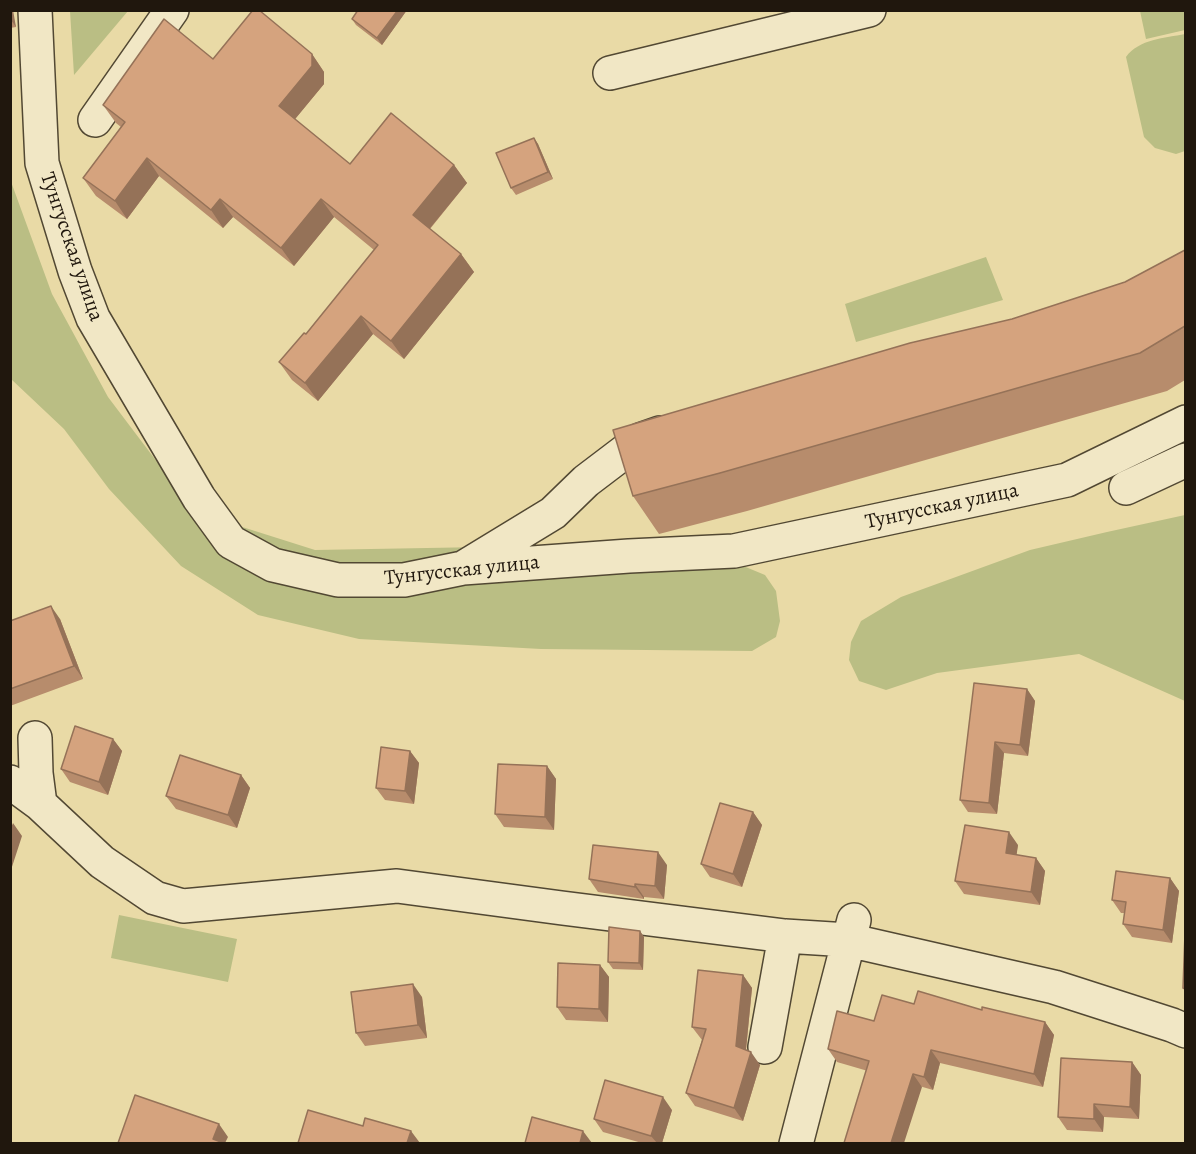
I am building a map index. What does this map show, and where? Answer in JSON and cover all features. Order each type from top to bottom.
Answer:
[{"type":"lane","name":"Тунгусская улица","points":[[35,10],[42,163],[93,318],[199,498],[231,542],[273,565],[338,580],[404,580],[463,568],[734,551],[1068,480],[1185,422]]},
{"type":"lane","points":[[95,120],[172,10]]},
{"type":"lane","points":[[610,73],[869,10]]},
{"type":"lane","points":[[463,568],[553,513],[586,481],[640,440],[690,424]]},
{"type":"lane","points":[[1126,488],[1185,460]]},
{"type":"lane","points":[[35,738],[40,804]]},
{"type":"lane","points":[[10,782],[40,804],[102,862],[155,897],[183,906],[398,886],[785,936],[851,930],[1054,987],[1185,1031]]},
{"type":"lane","points":[[796,1143],[851,930]]},
{"type":"lane","points":[[765,1047],[785,936]]},
{"type":"green space","points":[[70,11],[128,11],[74,75]]},
{"type":"green space","points":[[1140,11],[1185,11],[1185,30],[1146,39]]},
{"type":"green space","points":[[1185,34],[1185,151],[1176,154],[1155,148],[1144,137],[1126,57],[1131,51],[1145,43]]},
{"type":"green space","points":[[10,179],[52,294],[108,397],[179,491],[236,525],[315,550],[595,545],[736,563],[765,575],[776,591],[780,621],[776,637],[752,651],[541,649],[359,639],[258,615],[181,566],[109,489],[64,429],[11,379]]},
{"type":"green space","points":[[986,257],[1003,300],[856,342],[845,304]]},
{"type":"green space","points":[[1185,515],[1185,701],[1079,654],[937,673],[886,690],[859,681],[849,660],[851,642],[861,621],[901,597],[1030,550]]},
{"type":"green space","points":[[119,915],[237,939],[228,982],[111,958]]},
{"type":"building","points":[[253,10],[259,10],[312,54],[312,66],[279,106],[350,164],[391,113],[454,165],[413,215],[461,254],[391,341],[361,316],[305,383],[279,362],[304,333],[306,334],[378,245],[321,199],[281,248],[220,199],[211,210],[147,158],[115,201],[83,178],[125,122],[103,105],[164,19],[213,59]]},
{"type":"building","points":[[358,10],[398,10],[377,38],[352,19]]},
{"type":"building","points":[[534,138],[548,172],[511,188],[496,153]]},
{"type":"building","points":[[1185,250],[1185,326],[1140,353],[633,496],[613,430],[910,343],[1012,319],[1125,282]]},
{"type":"building","points":[[51,606],[74,666],[10,689],[10,621]]},
{"type":"building","points":[[974,683],[1027,689],[1020,745],[995,742],[989,803],[960,800]]},
{"type":"building","points":[[75,726],[113,739],[99,782],[61,769]]},
{"type":"building","points":[[381,747],[410,751],[405,791],[376,788]]},
{"type":"building","points":[[180,755],[241,775],[228,815],[166,796]]},
{"type":"building","points":[[498,764],[547,766],[545,817],[495,814]]},
{"type":"building","points":[[720,803],[753,812],[733,874],[701,864]]},
{"type":"building","points":[[965,825],[1009,832],[1006,853],[1036,858],[1031,892],[955,881]]},
{"type":"building","points":[[593,845],[658,852],[655,886],[635,884],[635,887],[589,879]]},
{"type":"building","points":[[1116,871],[1170,878],[1163,930],[1123,924],[1126,902],[1112,900]]},
{"type":"building","points":[[609,927],[640,931],[639,963],[608,962]]},
{"type":"building","points":[[1185,933],[1185,989],[1183,988]]},
{"type":"building","points":[[558,963],[600,965],[599,1009],[557,1007]]},
{"type":"building","points":[[698,970],[743,975],[736,1046],[751,1052],[734,1108],[686,1093],[706,1029],[692,1027]]},
{"type":"building","points":[[413,984],[418,1025],[356,1033],[351,992]]},
{"type":"building","points":[[918,991],[982,1010],[982,1007],[1045,1022],[1034,1074],[931,1050],[924,1077],[913,1074],[891,1143],[844,1143],[869,1061],[828,1049],[837,1011],[874,1021],[882,995],[914,1004]]},
{"type":"building","points":[[1061,1058],[1132,1062],[1130,1107],[1094,1104],[1094,1119],[1058,1117]]},
{"type":"building","points":[[605,1080],[663,1097],[651,1136],[594,1119]]},
{"type":"building","points":[[135,1095],[219,1124],[213,1139],[221,1142],[118,1143]]},
{"type":"building","points":[[308,1110],[363,1126],[365,1118],[411,1131],[407,1143],[298,1143]]},
{"type":"building","points":[[532,1117],[583,1131],[580,1143],[525,1143]]}]
